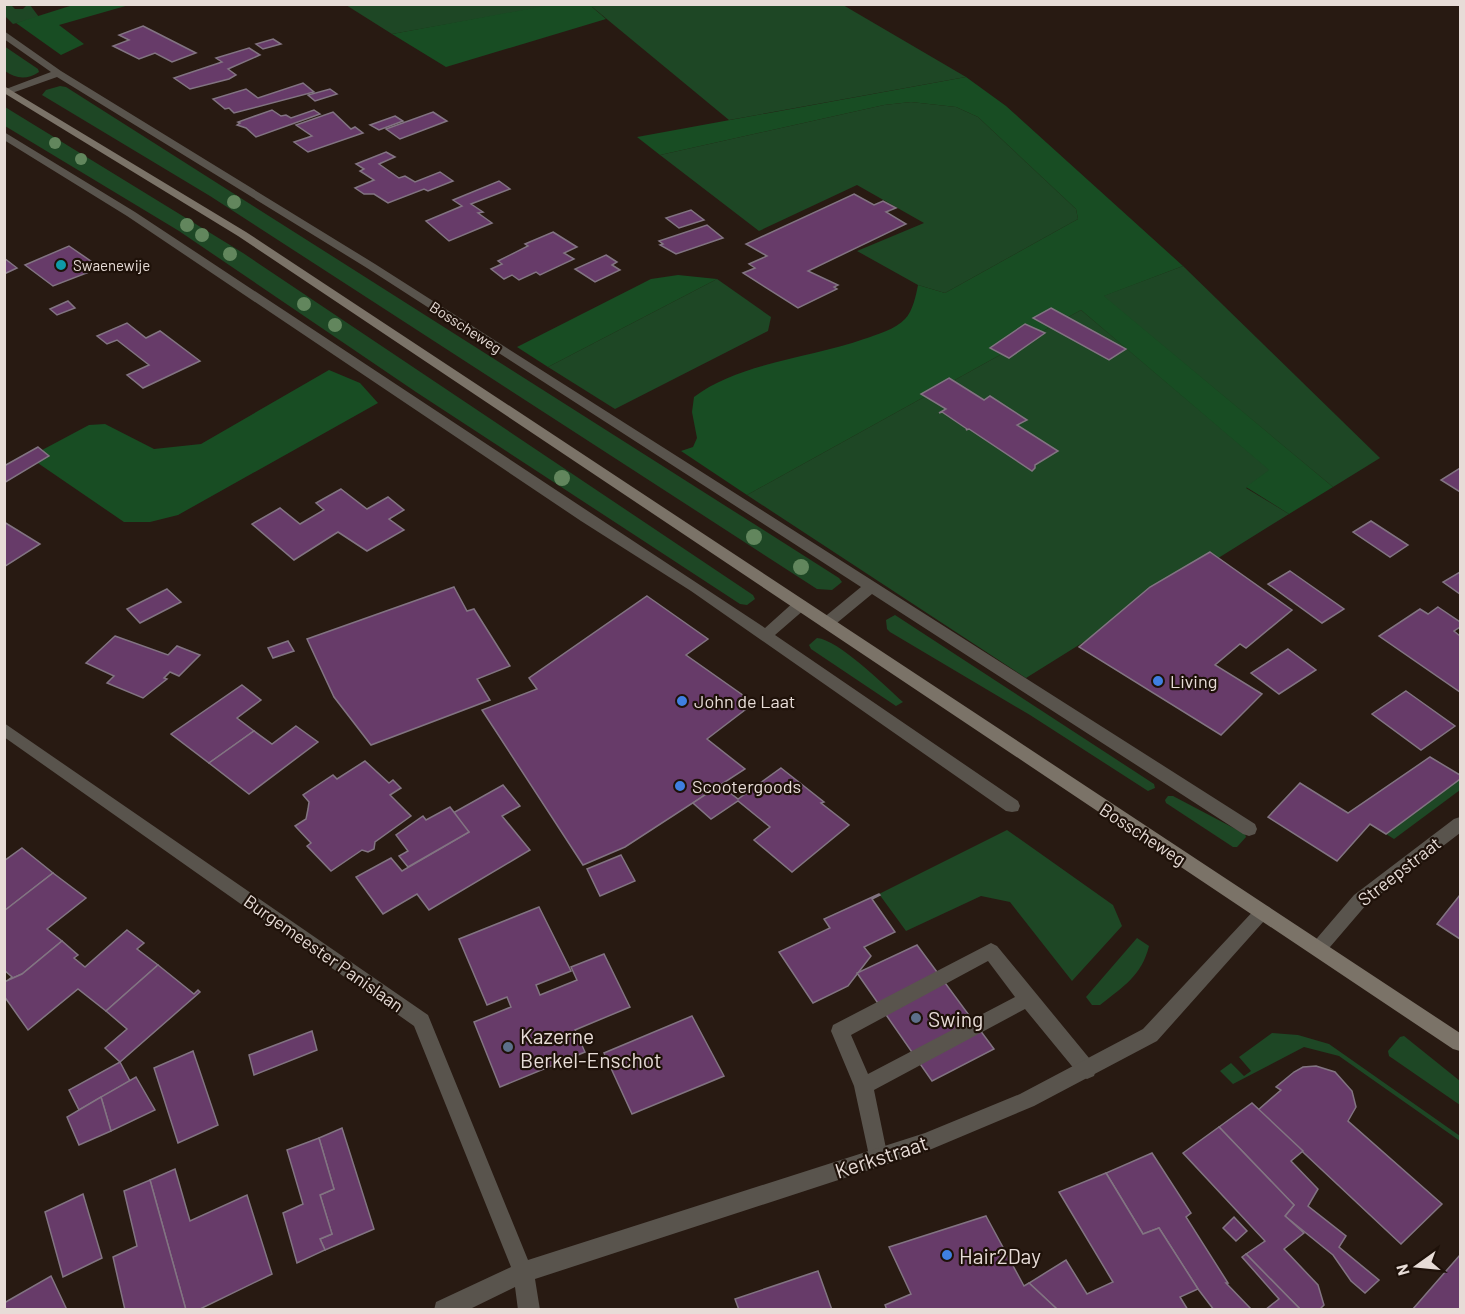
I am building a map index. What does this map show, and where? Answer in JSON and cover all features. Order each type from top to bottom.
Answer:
[{"type":"main road","name":"Bosscheweg","points":[[6,89],[242,234],[1461,1043]]},
{"type":"street","name":"Bosscheweg","points":[[4,34],[58,73],[371,266],[1249,829]]},
{"type":"street","name":"Bosscheweg","points":[[6,89],[58,73]]},
{"type":"street","points":[[4,135],[131,213],[586,518],[766,635],[1012,806]]},
{"type":"street","points":[[827,623],[871,587]]},
{"type":"street","points":[[766,635],[800,605]]},
{"type":"street","name":"Burgemeester Panislaan","points":[[4,729],[421,1021],[523,1272],[529,1310]]},
{"type":"street","name":"Streepstraat","points":[[1318,949],[1360,900],[1461,824]]},
{"type":"street","name":"Kerkstraat","points":[[444,1310],[523,1272],[927,1142],[1027,1100],[1150,1035],[1263,912]]},
{"type":"street","points":[[878,1158],[864,1086],[840,1031],[991,951],[1087,1070]]},
{"type":"street","points":[[864,1086],[1028,999]]},
{"type":"green space","points":[[555,4],[600,5],[592,7],[606,19],[446,67],[392,34]]},
{"type":"green space","points":[[600,4],[843,5],[966,77],[729,120],[591,6]]},
{"type":"green space","points":[[4,5],[23,9],[30,5],[39,17],[13,24],[5,16]]},
{"type":"green space","points":[[73,5],[129,5],[59,25],[84,44],[61,55],[16,23]]},
{"type":"green space","points":[[346,5],[555,5],[392,34]]},
{"type":"green space","points":[[4,46],[38,69],[39,72],[22,78],[5,71]]},
{"type":"green space","points":[[966,77],[1006,106],[1183,266],[1104,296],[1333,487],[1289,514],[1246,487],[1269,470],[1081,310],[747,495],[681,451],[693,447],[697,438],[692,412],[694,397],[712,386],[753,369],[843,346],[886,331],[901,323],[908,316],[918,285],[945,293],[1078,219],[1076,209],[978,117],[956,107],[911,102],[884,105],[660,155],[637,137]]},
{"type":"green space","points":[[60,86],[66,87],[842,582],[832,590],[817,589],[210,196],[42,95],[46,90]]},
{"type":"green space","points":[[911,102],[956,107],[978,117],[1076,209],[1078,219],[945,293],[918,285],[857,251],[924,223],[857,185],[759,231],[660,155],[884,105]]},
{"type":"green space","points":[[5,107],[243,253],[753,595],[755,599],[747,605],[740,604],[416,392],[179,231],[5,126]]},
{"type":"green space","points":[[1183,266],[1380,458],[1333,487],[1103,296]]},
{"type":"green space","points":[[678,275],[717,279],[548,367],[517,347],[651,279]]},
{"type":"green space","points":[[717,279],[771,317],[768,331],[615,409],[548,367]]},
{"type":"green space","points":[[1081,310],[1270,470],[1246,488],[1289,514],[1026,678],[747,495]]},
{"type":"green space","points":[[329,370],[360,383],[378,403],[178,515],[150,522],[124,522],[29,457],[89,425],[105,424],[154,449],[201,444]]},
{"type":"green space","points":[[895,615],[1154,784],[1155,788],[1148,791],[1030,715],[890,632],[887,629],[886,620]]},
{"type":"green space","points":[[817,638],[849,655],[903,702],[896,706],[811,649],[809,645]]},
{"type":"green space","points":[[1460,779],[1460,790],[1394,839],[1386,834]]},
{"type":"green space","points":[[1168,796],[1173,796],[1245,834],[1246,837],[1237,847],[1233,847],[1166,803]]},
{"type":"green space","points":[[1007,830],[1113,905],[1122,926],[1072,981],[1010,902],[981,896],[906,931],[879,894]]},
{"type":"green space","points":[[1137,938],[1149,946],[1142,965],[1124,986],[1100,1005],[1092,1005],[1086,997]]},
{"type":"green space","points":[[1272,1033],[1298,1035],[1329,1044],[1460,1136],[1460,1141],[1339,1056],[1304,1047],[1233,1084],[1220,1071],[1231,1063],[1244,1076],[1251,1071],[1239,1057]]},
{"type":"green space","points":[[1404,1036],[1460,1081],[1460,1105],[1389,1056],[1388,1051],[1400,1037]]},
{"type":"building","points":[[143,26],[196,53],[172,62],[155,53],[139,59],[113,46],[129,40],[119,35]]},
{"type":"building","points":[[273,39],[281,44],[263,49],[256,44]]},
{"type":"building","points":[[249,48],[260,55],[228,69],[236,75],[229,79],[190,89],[174,78],[222,62],[216,58]]},
{"type":"building","points":[[303,83],[314,92],[234,113],[213,99],[246,89],[258,98]]},
{"type":"building","points":[[330,89],[337,94],[315,101],[308,95]]},
{"type":"building","points":[[272,110],[281,116],[286,115],[291,118],[314,110],[320,114],[256,137],[246,128],[237,125],[240,123],[238,122]]},
{"type":"building","points":[[333,112],[351,129],[355,127],[363,133],[308,152],[294,142],[312,136],[296,125]]},
{"type":"building","points":[[433,112],[447,121],[400,139],[386,129]]},
{"type":"building","points":[[395,116],[403,121],[379,130],[370,125]]},
{"type":"building","points":[[386,152],[395,157],[379,164],[399,178],[405,176],[415,182],[440,172],[453,181],[388,203],[374,194],[364,194],[355,188],[374,180],[360,171],[364,169],[356,164]]},
{"type":"building","points":[[499,181],[510,189],[471,204],[483,212],[478,213],[492,223],[449,241],[426,221],[462,206],[453,200]]},
{"type":"building","points":[[854,194],[874,205],[883,201],[896,208],[886,212],[906,224],[808,271],[838,285],[834,287],[837,289],[798,308],[743,273],[755,268],[749,264],[767,256],[746,244]]},
{"type":"building","points":[[691,210],[704,220],[679,228],[666,218]]},
{"type":"building","points":[[707,225],[723,238],[676,254],[660,245],[663,244],[659,241]]},
{"type":"building","points":[[553,232],[577,247],[564,253],[574,259],[540,275],[536,272],[519,280],[512,275],[504,279],[491,269],[502,264],[498,261],[528,246],[525,244]]},
{"type":"building","name":"Swaenewije","points":[[69,246],[98,266],[95,267],[97,269],[53,286],[25,265]]},
{"type":"building","points":[[606,255],[617,262],[612,265],[620,270],[595,282],[575,269]]},
{"type":"building","points":[[4,258],[17,268],[4,274]]},
{"type":"building","points":[[68,301],[75,308],[57,315],[50,309]]},
{"type":"building","points":[[1051,308],[1126,349],[1109,360],[1033,318]]},
{"type":"building","points":[[127,323],[146,338],[160,331],[200,361],[143,388],[127,375],[149,365],[117,340],[107,344],[97,336]]},
{"type":"building","points":[[1025,324],[1045,333],[1009,358],[990,348]]},
{"type":"building","points":[[949,378],[984,400],[990,396],[1027,420],[1017,425],[1058,451],[1035,465],[1032,471],[969,429],[966,430],[942,412],[939,413],[946,409],[921,394]]},
{"type":"building","points":[[38,447],[49,456],[4,483],[4,466]]},
{"type":"building","points":[[1460,468],[1460,492],[1441,480]]},
{"type":"building","points":[[341,489],[367,509],[388,497],[404,510],[389,519],[404,530],[367,551],[338,532],[294,560],[252,524],[280,508],[300,524],[324,510],[316,503]]},
{"type":"building","points":[[1371,521],[1408,545],[1390,557],[1353,532]]},
{"type":"building","points":[[4,522],[40,544],[4,567]]},
{"type":"building","points":[[1210,552],[1292,610],[1246,648],[1240,644],[1215,665],[1262,694],[1221,735],[1079,647],[1150,587]]},
{"type":"building","points":[[1290,571],[1344,609],[1322,623],[1268,584]]},
{"type":"building","points":[[1460,572],[1460,594],[1443,582]]},
{"type":"building","points":[[454,587],[467,611],[474,609],[510,666],[477,679],[490,700],[371,745],[334,697],[307,639]]},
{"type":"building","points":[[167,589],[181,602],[140,623],[127,609]]},
{"type":"building","points":[[647,596],[708,639],[686,655],[754,703],[707,739],[745,769],[625,847],[583,865],[482,710],[537,689],[529,678]]},
{"type":"building","points":[[1438,607],[1460,622],[1460,627],[1454,631],[1460,636],[1460,692],[1379,636],[1420,609],[1428,614]]},
{"type":"building","points":[[115,636],[168,655],[177,646],[200,655],[179,676],[170,672],[164,678],[167,679],[143,698],[107,683],[114,676],[86,663]]},
{"type":"building","points":[[288,641],[294,651],[273,658],[268,648]]},
{"type":"building","points":[[1288,649],[1316,670],[1279,694],[1251,673]]},
{"type":"building","points":[[242,685],[261,700],[237,718],[254,731],[209,763],[171,734]]},
{"type":"building","points":[[1406,691],[1455,726],[1421,750],[1372,714]]},
{"type":"building","points":[[296,726],[318,742],[249,794],[209,763],[254,731],[272,744]]},
{"type":"building","points":[[1430,757],[1460,775],[1460,779],[1386,834],[1370,824],[1337,861],[1268,817],[1300,783],[1348,813]]},
{"type":"building","points":[[365,761],[389,783],[393,780],[401,788],[390,795],[411,816],[375,842],[374,849],[368,852],[362,850],[331,871],[307,846],[311,843],[295,826],[306,819],[309,802],[303,795],[333,775],[337,779]]},
{"type":"building","points":[[781,768],[849,825],[792,872],[754,840],[770,827],[738,801],[711,819],[693,803],[720,785],[738,799]]},
{"type":"building","points":[[503,785],[520,806],[502,816],[530,850],[429,910],[417,894],[383,914],[356,877],[391,858],[402,871],[469,832],[453,813]]},
{"type":"building","points":[[450,807],[469,832],[408,867],[399,856],[408,851],[396,835],[423,816],[426,820]]},
{"type":"building","points":[[22,848],[53,873],[4,911],[4,861]]},
{"type":"building","points":[[621,855],[635,881],[600,896],[587,869]]},
{"type":"building","points":[[53,873],[86,898],[47,929],[62,941],[22,974],[8,980],[12,977],[4,970],[4,911]]},
{"type":"building","points":[[879,894],[872,899],[895,932],[864,947],[871,956],[848,986],[813,1003],[779,952],[830,928],[824,919]]},
{"type":"building","points":[[1460,895],[1460,939],[1437,924]]},
{"type":"building","points":[[539,907],[571,971],[536,985],[540,995],[577,980],[571,967],[604,954],[630,1007],[575,1030],[585,1052],[500,1087],[474,1022],[511,1007],[507,997],[487,1005],[459,939]]},
{"type":"building","points":[[127,930],[144,943],[137,949],[158,965],[106,1011],[78,989],[28,1030],[4,996],[4,982],[22,974],[62,941],[78,955],[74,958],[85,967]]},
{"type":"building","points":[[917,945],[994,1049],[932,1081],[857,973]]},
{"type":"building","points":[[158,965],[194,994],[198,990],[200,992],[120,1062],[105,1048],[127,1029],[106,1011]]},
{"type":"building","points":[[692,1016],[724,1076],[632,1114],[604,1053]]},
{"type":"building","points":[[312,1031],[317,1050],[254,1075],[249,1055]]},
{"type":"building","points":[[193,1051],[218,1125],[178,1143],[154,1068]]},
{"type":"building","points":[[120,1062],[130,1081],[79,1110],[69,1090]]},
{"type":"building","points":[[1316,1066],[1335,1072],[1352,1091],[1356,1107],[1348,1121],[1442,1204],[1401,1244],[1258,1110],[1281,1090],[1276,1087],[1294,1072],[1303,1067]]},
{"type":"building","points":[[136,1077],[155,1110],[111,1131],[101,1097]]},
{"type":"building","points":[[101,1097],[111,1131],[79,1145],[67,1117]]},
{"type":"building","points":[[1252,1103],[1303,1151],[1291,1161],[1318,1189],[1308,1206],[1346,1236],[1339,1247],[1379,1280],[1365,1293],[1351,1281],[1333,1255],[1285,1216],[1294,1205],[1219,1127]]},
{"type":"building","points":[[1219,1127],[1294,1205],[1285,1216],[1304,1233],[1284,1249],[1318,1285],[1324,1305],[1319,1310],[1301,1310],[1246,1254],[1265,1241],[1183,1153]]},
{"type":"building","points":[[342,1128],[374,1229],[325,1250],[320,1239],[332,1234],[320,1195],[334,1189],[319,1138]]},
{"type":"building","points":[[319,1138],[334,1189],[320,1195],[332,1234],[320,1239],[325,1250],[297,1263],[283,1213],[303,1204],[287,1150]]},
{"type":"building","points":[[1152,1153],[1191,1213],[1186,1217],[1228,1283],[1226,1283],[1252,1310],[1214,1310],[1159,1228],[1143,1234],[1106,1173]]},
{"type":"building","points":[[175,1169],[190,1221],[247,1195],[272,1274],[198,1310],[186,1310],[150,1180]]},
{"type":"building","points":[[1106,1173],[1143,1234],[1159,1228],[1198,1289],[1180,1297],[1188,1310],[1058,1310],[1029,1283],[1066,1260],[1087,1294],[1113,1282],[1059,1192]]},
{"type":"building","points":[[150,1180],[186,1310],[125,1310],[113,1257],[137,1246],[124,1191]]},
{"type":"building","points":[[83,1194],[102,1258],[63,1277],[45,1212]]},
{"type":"building","points":[[986,1216],[1024,1286],[1029,1283],[1058,1310],[887,1310],[885,1305],[911,1294],[889,1247]]},
{"type":"building","points":[[1234,1217],[1247,1231],[1236,1241],[1223,1228]]},
{"type":"building","points":[[1246,1254],[1301,1310],[1265,1310],[1279,1299],[1242,1257]]},
{"type":"building","points":[[1460,1255],[1460,1310],[1412,1310]]},
{"type":"building","points":[[818,1271],[832,1310],[739,1310],[735,1299]]},
{"type":"building","points":[[51,1276],[67,1310],[4,1310],[4,1303]]},
{"type":"place","name":"Swaenewije","points":[[61,265]]},
{"type":"place","name":"Living","points":[[1158,681]]},
{"type":"place","name":"John de Laat","points":[[682,701]]},
{"type":"place","name":"Scootergoods","points":[[680,786]]},
{"type":"place","name":"Swing","points":[[916,1018]]},
{"type":"place","name":"Kazerne Berkel-Enschot","points":[[508,1047]]},
{"type":"place","name":"Hair2Day","points":[[947,1255]]}]
